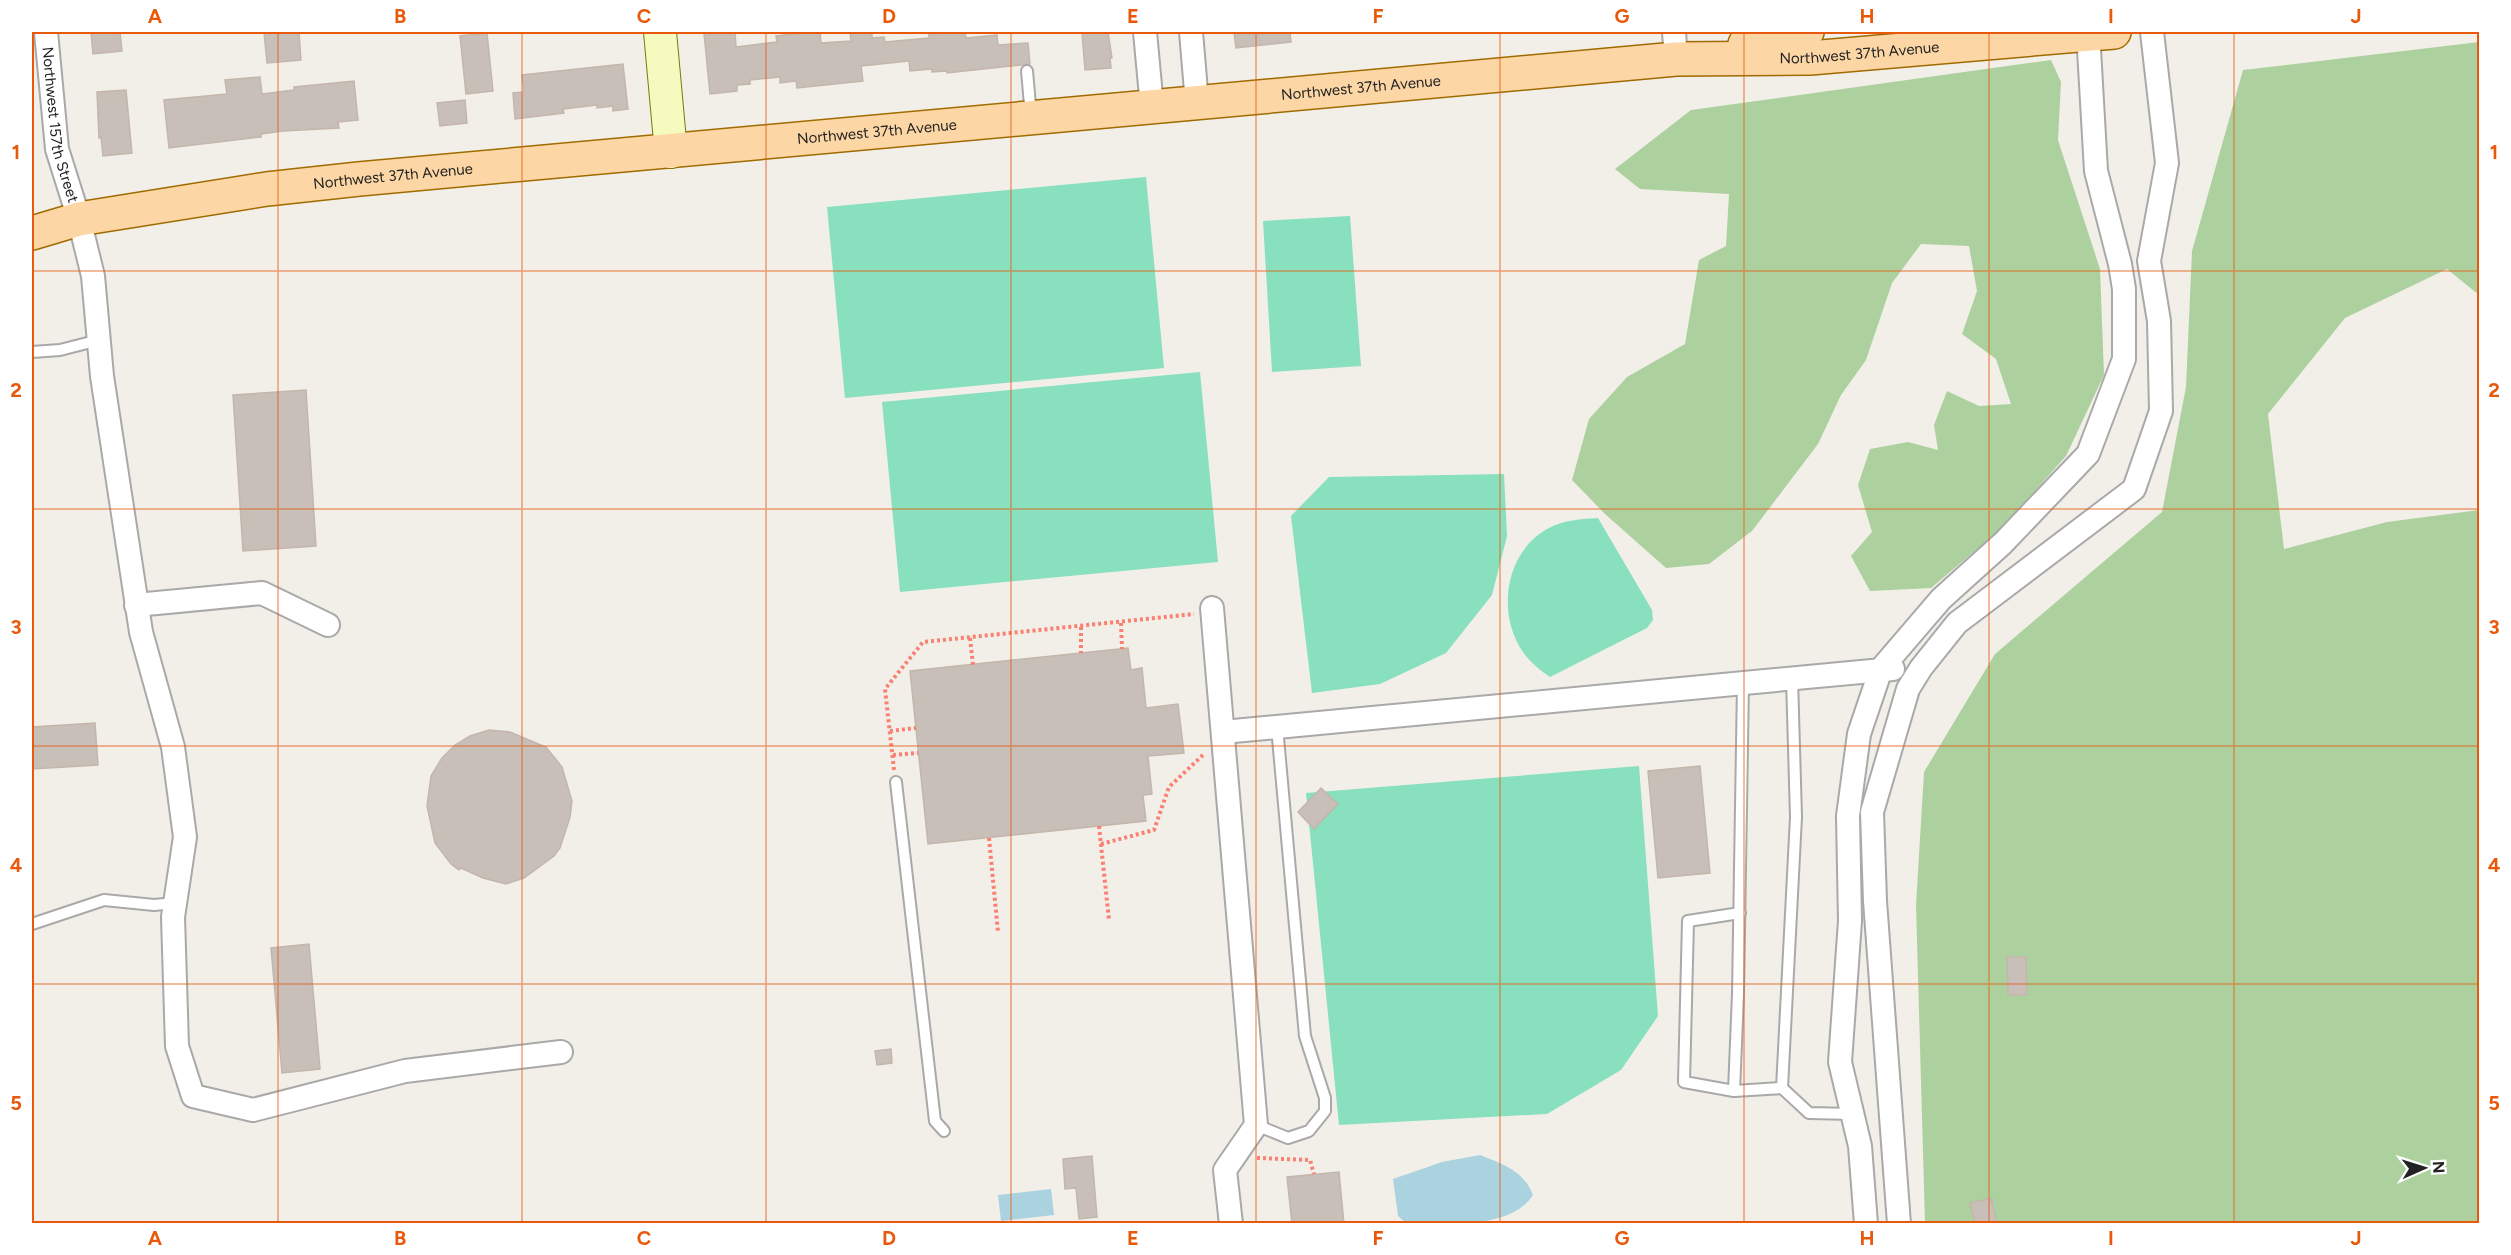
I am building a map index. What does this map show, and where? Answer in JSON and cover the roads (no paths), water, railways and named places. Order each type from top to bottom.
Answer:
[{"type":"main road","name":"Northwest 37th Avenue","points":[[32,233],[79,219],[278,188],[1197,103],[1675,45],[1807,32]]},
{"type":"main road","name":"Northwest 37th Avenue","points":[[1675,45],[1810,58],[2096,32]]},
{"type":"street","name":"Northwest 157th Street","points":[[46,32],[57,149],[79,219],[93,276],[102,376],[136,605],[141,632],[173,747],[185,837],[173,917],[177,1046],[193,1096],[254,1110],[405,1071],[561,1052]]},
{"type":"street","points":[[660,32],[671,152]]},
{"type":"street","points":[[1145,32],[1152,107]]},
{"type":"street","points":[[1191,32],[1197,103]]},
{"type":"street","points":[[1866,1224],[1860,1146],[1840,1062],[1850,921],[1848,816],[1859,734],[1881,669],[1941,599],[2003,543],[2088,454],[2124,358],[2124,289],[2120,264],[2096,171],[2096,32]]},
{"type":"street","points":[[1899,1224],[1875,901],[1872,812],[1908,689],[1921,668],[1957,623],[2134,489],[2161,411],[2159,321],[2149,261],[2167,163],[2152,32]]},
{"type":"street","points":[[2120,264],[2149,261]]},
{"type":"street","points":[[136,605],[262,593],[328,625]]},
{"type":"street","points":[[1212,608],[1256,1125],[1226,1170],[1231,1224]]},
{"type":"street","points":[[1222,732],[1792,677],[1921,668]]},
{"type":"lane","points":[[1027,71],[1031,119]]},
{"type":"lane","points":[[32,352],[60,350],[99,340]]},
{"type":"lane","points":[[1782,1088],[1796,817],[1792,677]]},
{"type":"lane","points":[[1734,1090],[1740,913],[1743,682]]},
{"type":"lane","points":[[1256,1125],[1288,1138],[1309,1131],[1325,1111],[1325,1098],[1305,1036],[1277,727]]},
{"type":"lane","points":[[896,782],[935,1121],[944,1131]]},
{"type":"lane","points":[[32,924],[104,900],[145,905],[175,903]]},
{"type":"lane","points":[[1740,913],[1688,921],[1684,1082],[1734,1090],[1782,1088],[1809,1113],[1852,1114]]},
{"type":"water","points":[[1480,1155],[1505,1165],[1524,1180],[1533,1195],[1523,1206],[1493,1220],[1457,1224],[1406,1223],[1398,1216],[1393,1179],[1442,1162]]},
{"type":"water","points":[[1051,1189],[1054,1215],[1001,1221],[998,1195]]}]
